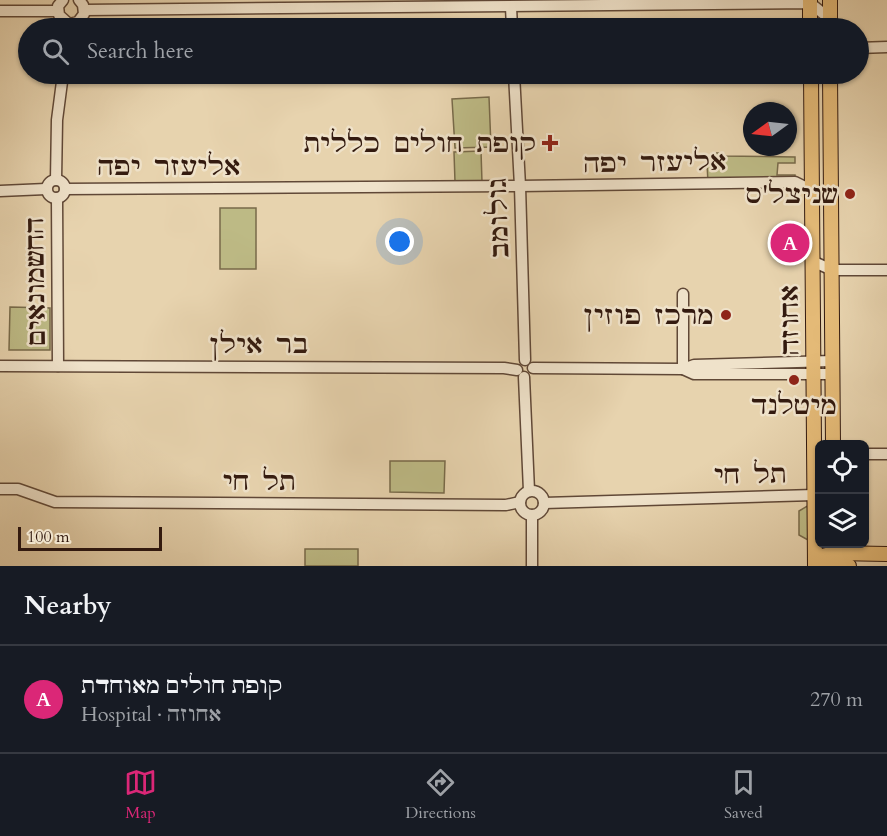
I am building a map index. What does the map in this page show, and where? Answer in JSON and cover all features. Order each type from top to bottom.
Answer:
[{"type":"main road","points":[[830,0],[830,18]]},
{"type":"main road","points":[[810,2],[810,18]]},
{"type":"main road","name":"אחוזה","points":[[811,84],[816,440]]},
{"type":"main road","name":"אחוזה","points":[[830,84],[833,440]]},
{"type":"main road","name":"אחוזה","points":[[815,484],[815,562]]},
{"type":"main road","points":[[854,548],[865,554]]},
{"type":"main road","points":[[815,562],[834,557],[887,554]]},
{"type":"main road","points":[[834,557],[849,566]]},
{"type":"street","points":[[61,18],[58,11],[63,0]]},
{"type":"street","points":[[82,5],[511,7],[810,2],[825,18]]},
{"type":"street","points":[[511,7],[512,18]]},
{"type":"street","points":[[0,12],[58,11]]},
{"type":"street","points":[[869,48],[887,47]]},
{"type":"street","name":"החשמונאים","points":[[56,180],[57,120],[62,84]]},
{"type":"street","name":"גולומב","points":[[515,84],[529,364]]},
{"type":"street","points":[[56,180],[62,182],[65,189],[62,196],[57,198],[48,195],[46,189],[51,181],[56,180]]},
{"type":"street","name":"אליעזר יפה","points":[[65,189],[796,182],[812,190]]},
{"type":"street","points":[[0,191],[46,189]]},
{"type":"street","name":"החשמונאים","points":[[57,198],[58,366]]},
{"type":"street","points":[[812,261],[832,270],[887,270]]},
{"type":"street","points":[[683,294],[683,369]]},
{"type":"street","points":[[529,491],[520,374],[530,376],[529,364],[683,369],[694,365],[832,367]]},
{"type":"street","name":"בר אילן","points":[[0,366],[492,368],[520,374]]},
{"type":"street","points":[[869,454],[887,454]]},
{"type":"street","name":"תל חי","points":[[0,489],[18,489],[55,502],[506,505],[520,502]]},
{"type":"street","points":[[529,491],[538,493],[544,503],[541,510],[532,514],[523,510],[520,502],[529,491]]},
{"type":"street","name":"תל חי","points":[[544,503],[814,495]]},
{"type":"street","points":[[532,514],[532,566]]},
{"type":"shaded area","points":[[489,97],[491,147],[455,148],[452,99]]},
{"type":"shaded area","points":[[481,151],[482,182],[455,182],[454,152]]},
{"type":"shaded area","points":[[712,153],[720,153],[721,156],[795,157],[795,163],[778,163],[777,175],[795,175],[795,182],[708,183],[707,163],[711,163]]},
{"type":"shaded area","points":[[220,208],[256,208],[256,269],[220,269]]},
{"type":"shaded area","points":[[10,307],[50,308],[50,350],[9,350]]},
{"type":"shaded area","points":[[390,461],[445,461],[444,493],[390,492]]},
{"type":"shaded area","points":[[809,505],[808,540],[799,535],[799,511]]},
{"type":"shaded area","points":[[305,549],[358,549],[358,566],[305,566]]},
{"type":"place","name":"קופת חולים כללית","points":[[550,143]]},
{"type":"place","name":"שניצל'ס","points":[[850,194]]},
{"type":"place","name":"קופת חולים מאוחדת","points":[[790,243]]},
{"type":"place","name":"מרכז פוזין","points":[[726,315]]},
{"type":"place","name":"מיטלנד","points":[[794,380]]}]
